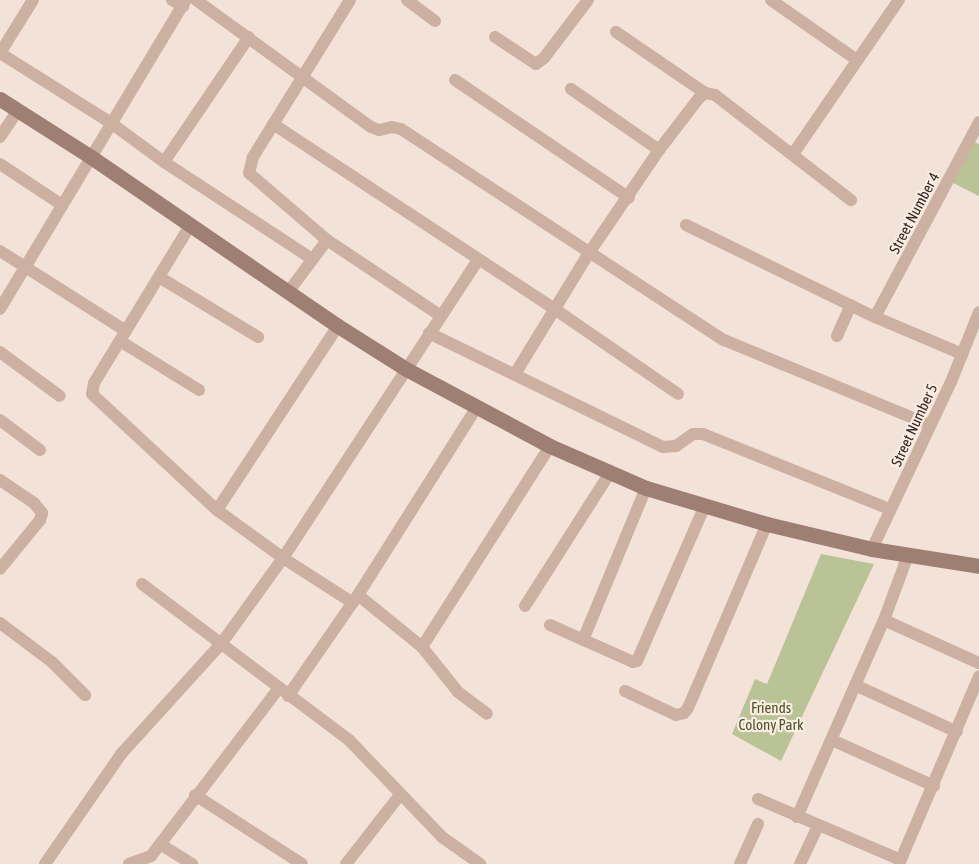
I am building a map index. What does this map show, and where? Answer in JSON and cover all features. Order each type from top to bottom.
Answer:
[{"type":"street","points":[[196,0],[375,129],[392,127],[401,129],[589,254],[724,340],[930,425]]},
{"type":"street","points":[[350,0],[253,157],[249,173],[327,240],[441,316]]},
{"type":"street","points":[[407,0],[435,21]]},
{"type":"street","points":[[495,37],[536,64],[544,58],[588,0]]},
{"type":"street","points":[[771,0],[857,60]]},
{"type":"street","points":[[793,154],[899,0]]},
{"type":"street","points":[[31,1],[0,53],[111,123],[164,162],[312,259]]},
{"type":"street","points":[[0,309],[180,2]]},
{"type":"street","points":[[616,32],[705,93],[715,95],[851,200]]},
{"type":"street","points":[[164,162],[249,37]]},
{"type":"street","points":[[455,80],[629,198]]},
{"type":"street","points":[[571,89],[659,150]]},
{"type":"street","points":[[515,374],[589,254],[629,198],[659,150],[705,93]]},
{"type":"street","points":[[0,99],[91,157],[338,326],[406,369],[550,446],[609,474],[646,488],[767,524],[872,549],[979,566]]},
{"type":"street","points":[[0,137],[18,110]]},
{"type":"street","name":"Street Number 4","points":[[875,317],[979,122]]},
{"type":"street","points":[[273,124],[556,310],[678,394]]},
{"type":"street","points":[[0,164],[62,205]]},
{"type":"street","points":[[191,224],[94,383],[92,394],[217,510],[283,558],[355,599],[422,647],[458,692],[487,714]]},
{"type":"street","points":[[686,225],[875,317],[962,354]]},
{"type":"street","points":[[289,291],[327,240]]},
{"type":"street","points":[[0,251],[199,390]]},
{"type":"street","points":[[45,864],[122,753],[221,644],[283,558],[478,260]]},
{"type":"street","points":[[159,277],[258,337]]},
{"type":"street","points":[[837,336],[851,305]]},
{"type":"street","name":"Street Number 5","points":[[872,549],[930,425],[979,312]]},
{"type":"street","points":[[217,510],[338,326]]},
{"type":"street","points":[[429,333],[663,447],[676,446],[693,434],[703,434],[890,509]]},
{"type":"street","points":[[0,352],[60,396]]},
{"type":"street","points":[[129,864],[149,858],[195,795],[283,693],[355,599],[477,407]]},
{"type":"street","points":[[0,420],[40,450]]},
{"type":"street","points":[[422,647],[550,446]]},
{"type":"street","points":[[525,606],[609,474]]},
{"type":"street","points":[[0,480],[34,503],[42,513],[40,520],[0,569]]},
{"type":"street","points":[[583,640],[646,488]]},
{"type":"street","points":[[550,625],[633,662],[637,661],[705,505]]},
{"type":"street","points":[[625,691],[676,715],[684,713],[767,524]]},
{"type":"street","points":[[797,818],[884,620],[908,555]]},
{"type":"street","points":[[142,584],[364,754],[400,795],[442,837],[473,862]]},
{"type":"street","points":[[884,620],[979,663]]},
{"type":"street","points":[[0,623],[52,662],[85,694]]},
{"type":"street","points":[[758,799],[900,862],[979,676]]},
{"type":"street","points":[[855,685],[957,732]]},
{"type":"street","points":[[832,740],[934,786]]},
{"type":"street","points":[[195,795],[302,864]]},
{"type":"street","points":[[346,864],[400,795]]},
{"type":"street","points":[[740,864],[758,824]]},
{"type":"street","points":[[800,864],[818,826]]},
{"type":"street","points":[[160,844],[192,864]]},
{"type":"green space","points":[[971,140],[979,144],[979,196],[951,182]]},
{"type":"green space","name":"Friends Colony Park","points":[[821,554],[874,564],[781,761],[732,734],[755,679],[767,684]]}]
